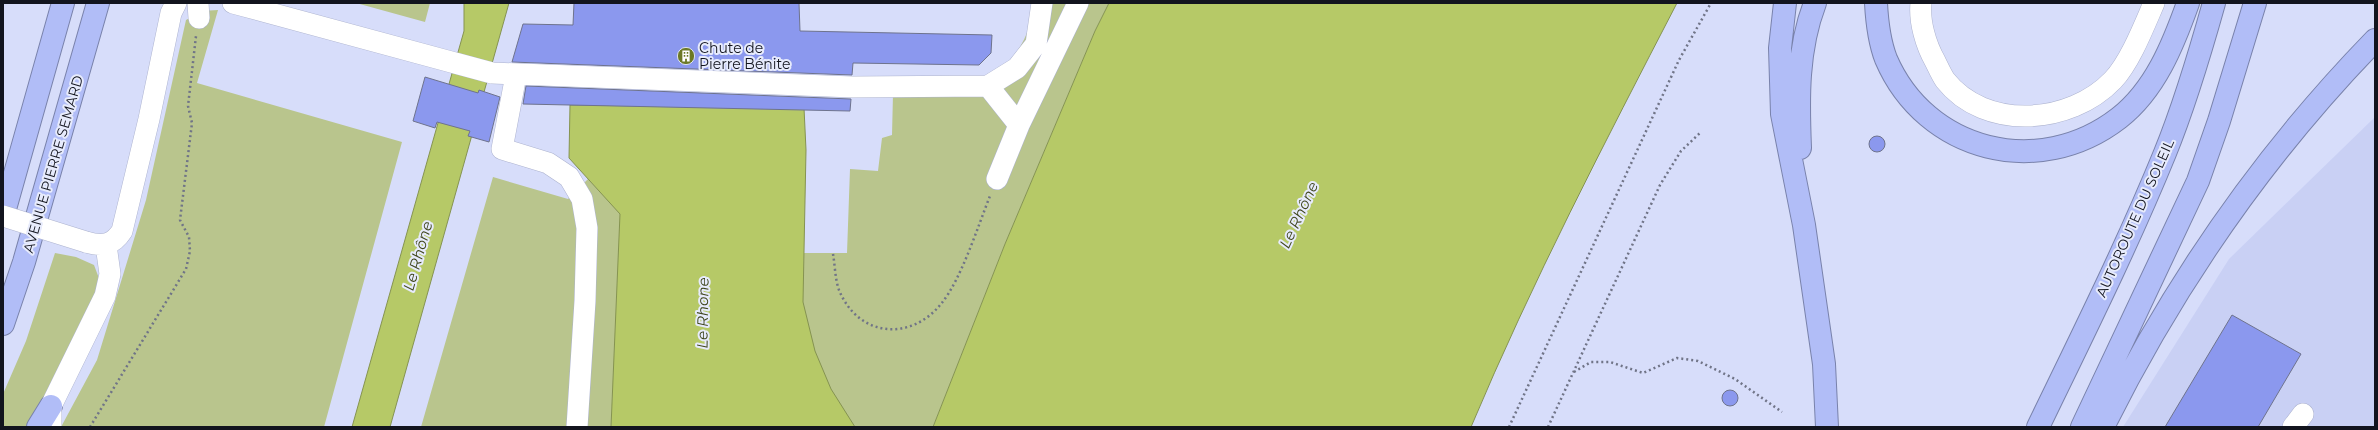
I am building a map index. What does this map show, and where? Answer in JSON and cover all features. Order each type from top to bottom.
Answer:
[{"type":"highway","points":[[3,216],[63,3]]},
{"type":"highway","name":"AVENUE PIERRE SEMARD","points":[[3,324],[24,262],[98,3]]},
{"type":"highway","points":[[1785,3],[1780,48],[1782,114],[1804,225],[1824,364],[1827,427]]},
{"type":"highway","points":[[1804,225],[1798,85],[1806,34],[1815,3]]},
{"type":"highway","points":[[1876,3],[1877,26],[1886,60],[1916,104],[1930,118],[1952,133],[1984,146],[2017,152],[2051,148],[2072,142],[2089,136],[2119,118],[2143,94],[2152,82],[2168,51],[2188,3]]},
{"type":"highway","name":"AUTOROUTE DU SOLEIL","points":[[2038,427],[2124,249],[2166,152],[2186,98],[2214,3]]},
{"type":"highway","points":[[2082,427],[2198,181],[2219,121],[2255,3]]},
{"type":"highway","points":[[2103,427],[2170,306],[2234,210],[2296,127],[2375,40]]},
{"type":"highway","points":[[38,427],[51,416]]},
{"type":"street","points":[[3,216],[96,244],[116,240],[122,231],[149,119],[171,13],[176,3]]},
{"type":"street","points":[[233,3],[492,73],[516,75],[853,87],[988,86],[1045,50]]},
{"type":"street","points":[[1042,3],[1045,50]]},
{"type":"street","points":[[997,179],[1019,125],[1045,50],[1078,3]]},
{"type":"street","points":[[1921,3],[1920,10],[1928,47],[1945,80],[1972,103],[2004,115],[2042,116],[2082,103],[2113,80],[2137,42],[2154,3]]},
{"type":"street","points":[[516,75],[502,149],[548,163],[569,177],[582,199],[587,228],[585,301],[577,427]]},
{"type":"street","points":[[988,86],[1019,125]]},
{"type":"street","points":[[51,416],[105,296],[110,274],[96,244]]},
{"type":"path","points":[[1509,427],[1679,60],[1711,3]]},
{"type":"path","points":[[90,427],[186,269],[190,251],[189,237],[180,220],[192,123],[188,106],[198,10]]},
{"type":"path","points":[[1548,427],[1660,185],[1681,152],[1701,132]]},
{"type":"path","points":[[833,254],[839,289],[855,316],[875,328],[897,329],[924,321],[942,304],[962,267],[997,179]]},
{"type":"path","points":[[1573,373],[1591,362],[1610,362],[1644,372],[1677,358],[1698,361],[1735,380],[1782,412]]},
{"type":"shaded area","points":[[356,3],[430,3],[425,22]]},
{"type":"shaded area","points":[[1031,3],[1109,3],[1095,31],[1005,244],[933,427],[855,427],[828,384],[814,351],[809,334],[802,296],[804,253],[847,253],[850,169],[878,171],[882,138],[892,135],[893,94],[971,96],[998,73],[1014,56],[1026,36],[1030,24],[1033,11]]},
{"type":"shaded area","points":[[218,10],[197,83],[402,142],[324,427],[61,427],[97,360],[146,200],[186,20],[202,11]]},
{"type":"shaded area","points":[[2375,117],[2375,427],[2123,427],[2229,259]]},
{"type":"shaded area","points":[[493,177],[568,199],[588,179],[621,214],[611,427],[421,427]]},
{"type":"shaded area","points":[[55,253],[76,257],[94,265],[100,281],[79,334],[29,427],[3,427],[3,394],[26,341]]},
{"type":"water","name":"Le Rhône","points":[[464,3],[509,3],[390,427],[352,427],[464,31]]},
{"type":"water","name":"Le Rhône","points":[[1109,3],[1677,3],[1596,160],[1544,266],[1494,373],[1471,427],[933,427],[1005,244],[1095,31]]},
{"type":"water","name":"Le Rhone","points":[[570,105],[804,108],[806,150],[803,302],[815,351],[831,389],[855,427],[611,427],[620,214],[569,158]]},
{"type":"building","name":"Chute de Pierre Bénite","points":[[574,3],[799,3],[800,31],[992,35],[991,53],[979,65],[853,63],[852,75],[512,62],[523,24],[573,25]]},
{"type":"building","points":[[425,77],[478,93],[479,90],[500,97],[489,142],[468,136],[470,131],[437,122],[435,128],[413,121]]},
{"type":"building","points":[[526,86],[851,99],[850,111],[523,104]]},
{"type":"building","points":[[1877,136],[1883,138],[1885,144],[1883,150],[1877,152],[1871,150],[1869,144],[1871,138]]},
{"type":"building","points":[[2232,315],[2301,354],[2258,427],[2165,427]]},
{"type":"building","points":[[1730,390],[1736,392],[1738,398],[1736,404],[1730,406],[1724,404],[1722,398],[1724,392]]},
{"type":"place","name":"Chute de Pierre Bénite","points":[[686,56]]}]
